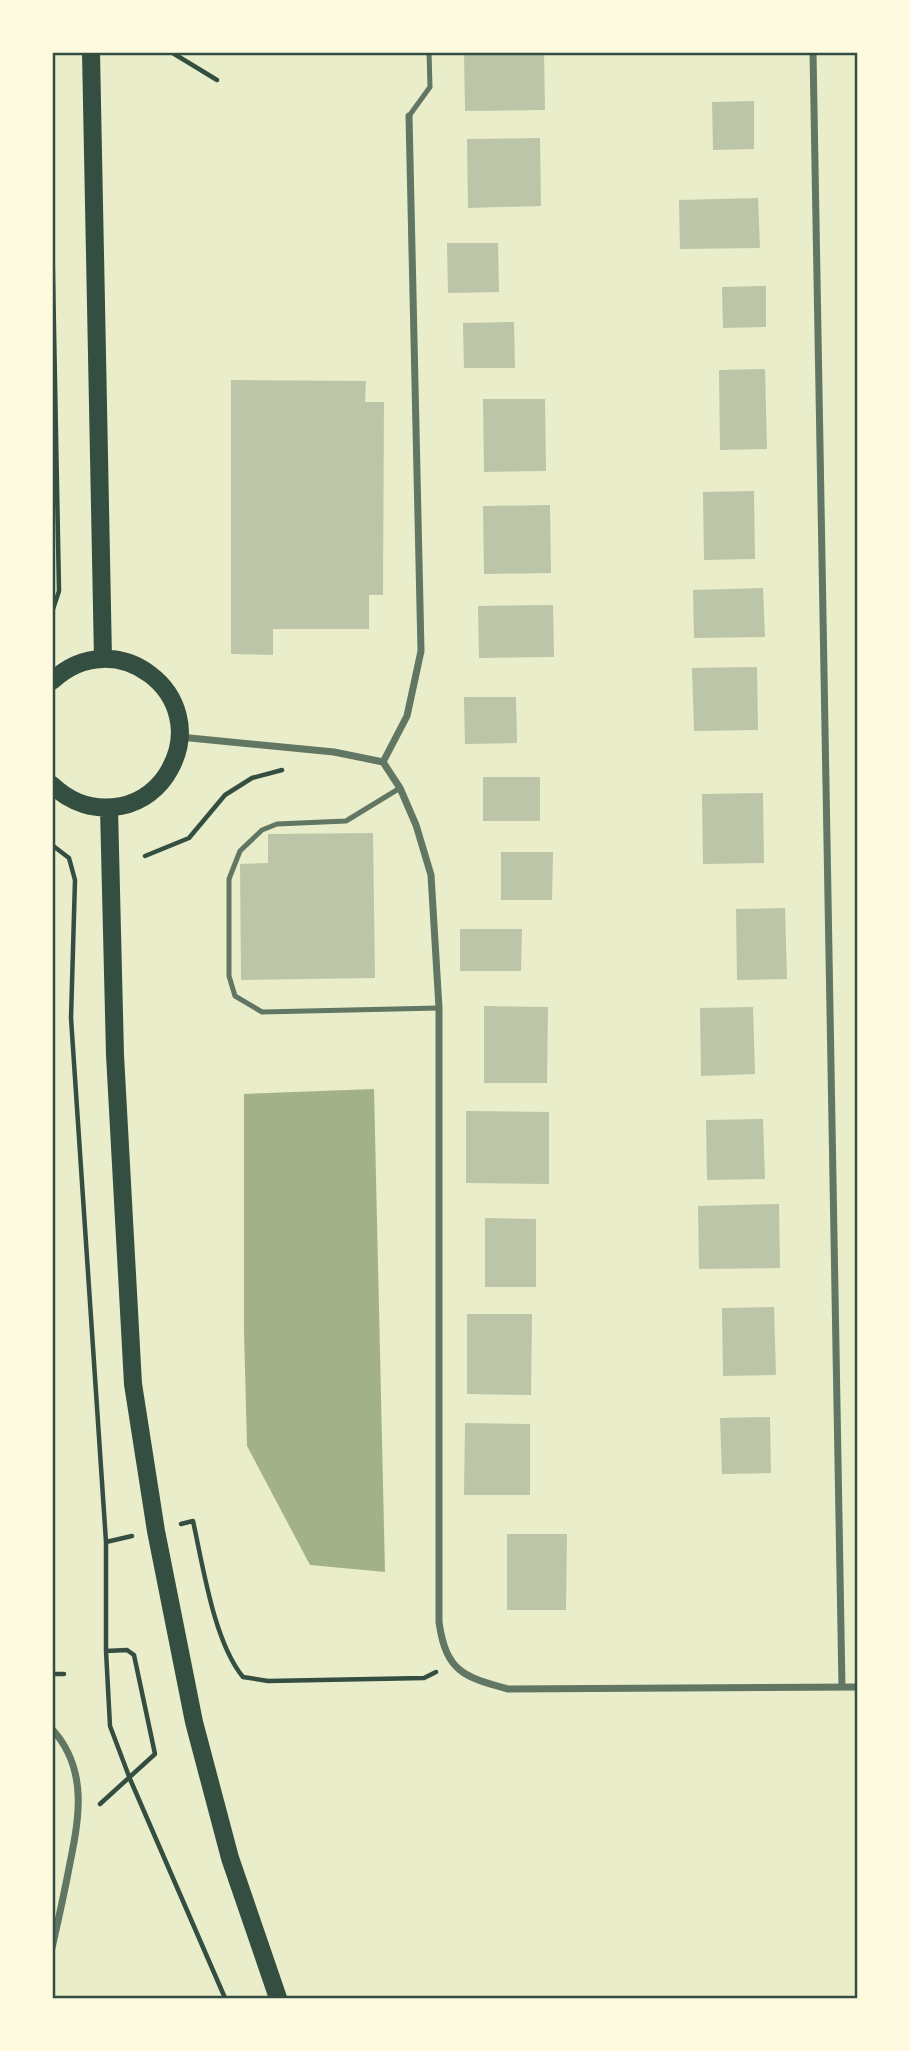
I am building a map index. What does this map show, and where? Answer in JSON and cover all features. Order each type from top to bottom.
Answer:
[{"type":"main road","points":[[92,52],[103,658]]},
{"type":"main road","points":[[52,681],[81,662],[103,658],[127,661],[149,672],[166,690],[177,713],[180,737],[176,759],[165,778],[150,793],[131,804],[109,808],[84,805],[61,794],[52,785]]},
{"type":"main road","points":[[109,808],[115,1055],[133,1384],[156,1531],[194,1722],[230,1858],[278,1998]]},
{"type":"street","points":[[813,52],[842,1687]]},
{"type":"street","points":[[383,762],[407,716],[421,651],[409,116]]},
{"type":"street","points":[[180,737],[334,752],[383,762],[400,788],[416,825],[431,875],[439,1007],[439,1622],[442,1644],[453,1665],[464,1674],[482,1682],[508,1689],[858,1687]]},
{"type":"street","points":[[52,1730],[64,1742],[74,1765],[80,1792],[79,1823],[52,1948]]},
{"type":"lane","points":[[409,116],[430,87],[429,52]]},
{"type":"lane","points":[[400,788],[346,821],[277,824],[262,830],[240,851],[229,879],[229,976],[235,996],[262,1012],[439,1007]]},
{"type":"path","points":[[171,52],[216,80]]},
{"type":"path","points":[[52,224],[60,591],[52,612]]},
{"type":"path","points":[[145,856],[189,838],[225,795],[252,779],[283,770]]},
{"type":"path","points":[[52,845],[69,858],[75,880],[71,1018],[106,1542],[106,1651],[110,1726],[130,1779],[225,1998]]},
{"type":"path","points":[[156,1531],[193,1521],[213,1607],[232,1664],[243,1677],[268,1681],[424,1678],[453,1665]]},
{"type":"path","points":[[79,1823],[155,1754],[134,1655],[127,1650],[106,1651]]},
{"type":"path","points":[[52,1674],[64,1674]]},
{"type":"shaded area","points":[[374,1089],[385,1572],[310,1565],[247,1446],[244,1331],[244,1094]]},
{"type":"building","points":[[464,52],[544,52],[545,110],[465,111]]},
{"type":"building","points":[[754,101],[754,149],[713,150],[712,102]]},
{"type":"building","points":[[540,138],[541,206],[468,208],[467,139]]},
{"type":"building","points":[[758,198],[760,248],[680,249],[679,200]]},
{"type":"building","points":[[447,243],[498,243],[499,292],[448,293]]},
{"type":"building","points":[[766,286],[766,327],[723,328],[722,287]]},
{"type":"building","points":[[514,322],[515,368],[464,368],[463,323]]},
{"type":"building","points":[[765,369],[767,449],[720,450],[719,370]]},
{"type":"building","points":[[231,380],[366,381],[365,402],[384,402],[383,595],[369,595],[369,629],[273,629],[273,655],[231,654]]},
{"type":"building","points":[[483,399],[545,399],[546,471],[484,472]]},
{"type":"building","points":[[754,491],[755,559],[704,560],[703,492]]},
{"type":"building","points":[[550,505],[551,573],[484,574],[483,506]]},
{"type":"building","points":[[763,588],[765,637],[694,638],[693,590]]},
{"type":"building","points":[[553,605],[554,657],[479,658],[478,606]]},
{"type":"building","points":[[757,667],[758,730],[694,731],[692,668]]},
{"type":"building","points":[[464,697],[516,697],[517,743],[465,744]]},
{"type":"building","points":[[483,777],[540,777],[540,821],[483,821]]},
{"type":"building","points":[[763,793],[764,863],[703,864],[702,794]]},
{"type":"building","points":[[373,833],[375,978],[241,980],[240,864],[268,863],[268,834]]},
{"type":"building","points":[[501,852],[553,852],[552,900],[501,900]]},
{"type":"building","points":[[785,908],[787,979],[737,980],[736,909]]},
{"type":"building","points":[[460,929],[522,929],[521,971],[460,971]]},
{"type":"building","points":[[484,1006],[548,1007],[547,1083],[484,1083]]},
{"type":"building","points":[[753,1007],[755,1074],[701,1076],[700,1008]]},
{"type":"building","points":[[466,1111],[549,1112],[549,1184],[466,1183]]},
{"type":"building","points":[[763,1119],[765,1179],[707,1180],[706,1120]]},
{"type":"building","points":[[779,1204],[780,1268],[699,1269],[698,1206]]},
{"type":"building","points":[[485,1218],[536,1219],[536,1287],[485,1287]]},
{"type":"building","points":[[774,1307],[776,1375],[723,1376],[722,1308]]},
{"type":"building","points":[[467,1314],[532,1314],[531,1395],[467,1394]]},
{"type":"building","points":[[770,1417],[771,1473],[722,1474],[720,1418]]},
{"type":"building","points":[[465,1423],[530,1424],[530,1495],[464,1495]]},
{"type":"building","points":[[507,1534],[567,1534],[566,1610],[507,1610]]}]
